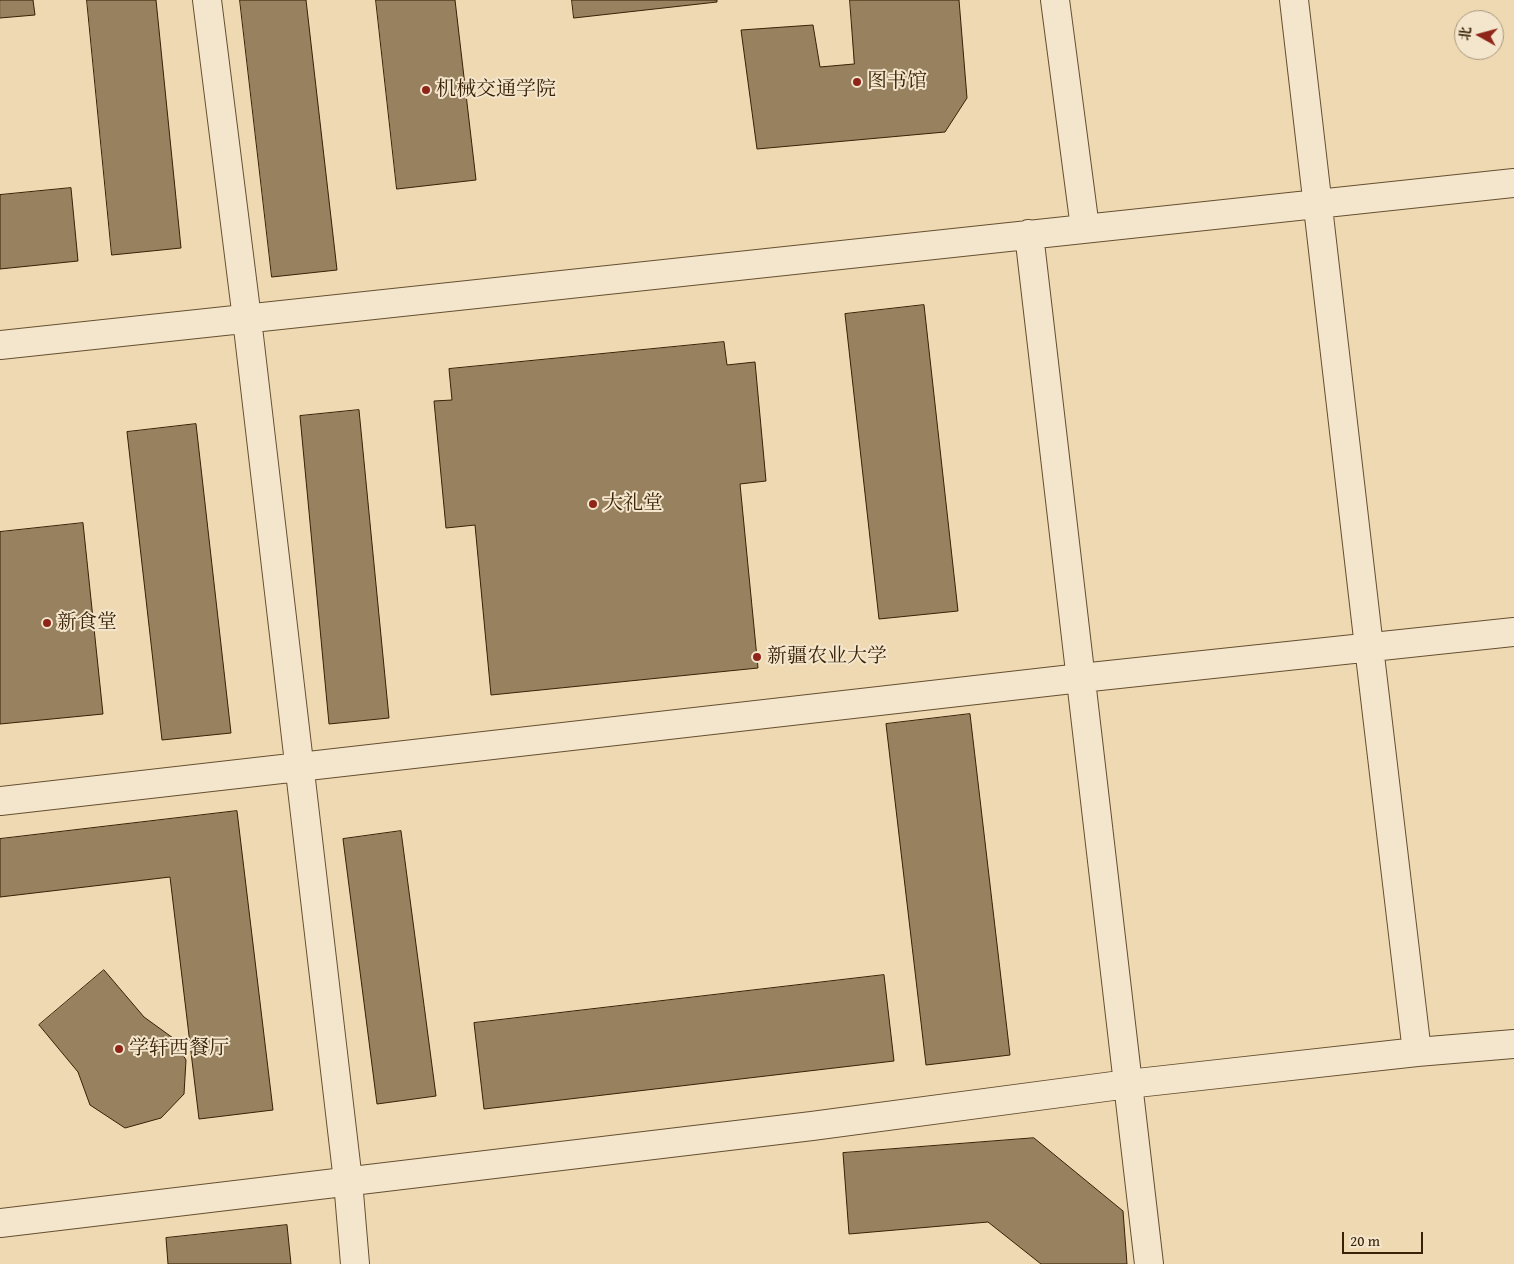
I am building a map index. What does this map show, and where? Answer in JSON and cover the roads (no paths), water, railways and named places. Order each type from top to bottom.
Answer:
[{"type":"street","points":[[207,0],[247,319],[348,1181],[355,1264]]},
{"type":"street","points":[[1054,0],[1085,228]]},
{"type":"street","points":[[1294,0],[1417,1052]]},
{"type":"street","points":[[0,345],[1514,183]]},
{"type":"street","points":[[1029,234],[1149,1264]]},
{"type":"street","points":[[0,801],[1081,678],[1514,632]]},
{"type":"street","points":[[0,1223],[812,1126],[1128,1084],[1417,1052],[1514,1044]]},
{"type":"place","name":"图书馆","points":[[857,82]]},
{"type":"place","name":"机械交通学院","points":[[426,90]]},
{"type":"place","name":"大礼堂","points":[[593,504]]},
{"type":"place","name":"新食堂","points":[[47,623]]},
{"type":"place","name":"新疆农业大学","points":[[757,657]]},
{"type":"place","name":"学轩西餐厅","points":[[119,1049]]}]
